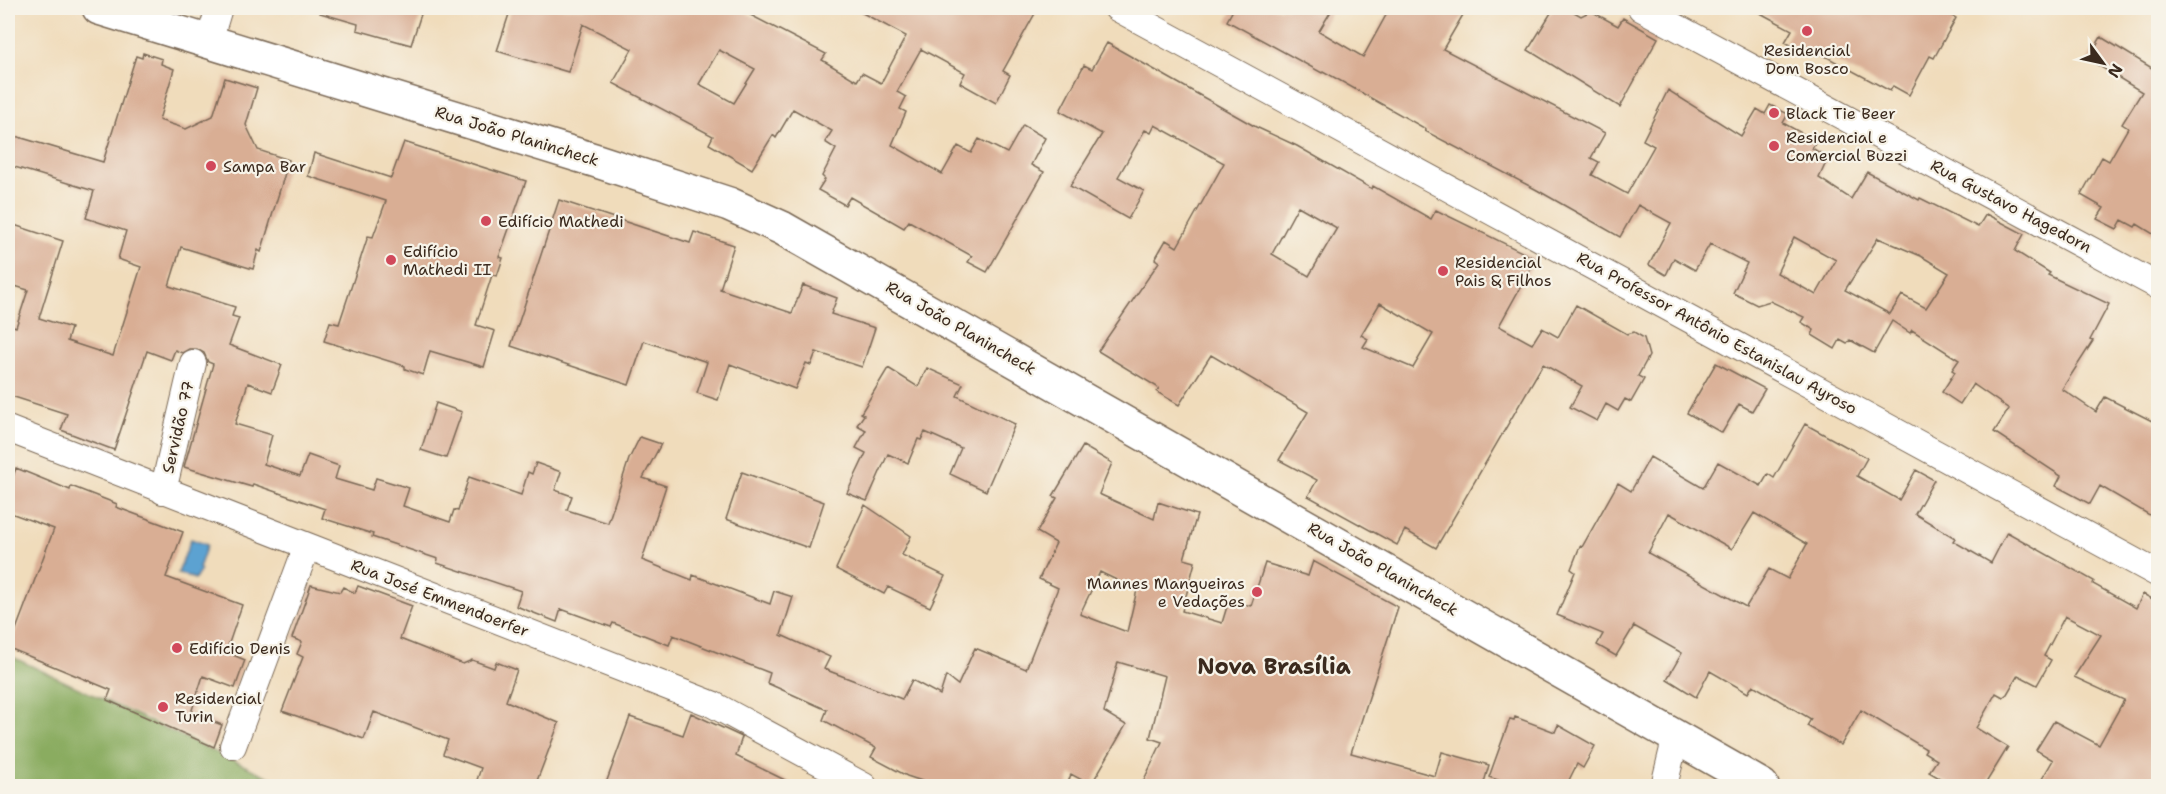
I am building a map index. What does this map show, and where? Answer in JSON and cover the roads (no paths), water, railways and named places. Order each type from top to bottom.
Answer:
[{"type":"main road","name":"Rua João Planincheck","points":[[99,8],[684,189],[729,204],[782,228],[1762,786]]},
{"type":"street","points":[[209,41],[219,8]]},
{"type":"street","name":"Rua Professor Antônio Estanislau Ayroso","points":[[1117,8],[2158,574]]},
{"type":"street","name":"Rua Gustavo Hagedorn","points":[[1641,8],[2158,286]]},
{"type":"street","name":"Servidão 77","points":[[163,491],[193,363]]},
{"type":"street","name":"Rua José Emmendoerfer","points":[[8,429],[712,704],[864,786]]},
{"type":"street","points":[[233,746],[307,546]]},
{"type":"street","points":[[1664,786],[1676,736]]},
{"type":"water","points":[[191,539],[207,545],[199,568],[201,570],[195,579],[178,573]]},
{"type":"place","name":"Residencial Dom Bosco","points":[[1807,31]]},
{"type":"place","name":"Black Tie Beer","points":[[1774,113]]},
{"type":"place","name":"Residencial e Comercial Buzzi","points":[[1774,146]]},
{"type":"place","name":"Sampa Bar","points":[[211,166]]},
{"type":"place","name":"Edifício Mathedi","points":[[486,221]]},
{"type":"place","name":"Edifício Mathedi II","points":[[391,260]]},
{"type":"place","name":"Residencial Pais & Filhos","points":[[1443,271]]},
{"type":"place","name":"Mannes Mangueiras e Vedações","points":[[1257,592]]},
{"type":"place","name":"Edifício Denis","points":[[177,648]]},
{"type":"place","name":"Residencial Turin","points":[[163,707]]},
{"type":"district","name":"Nova Brasília","points":[[1274,666]]}]
